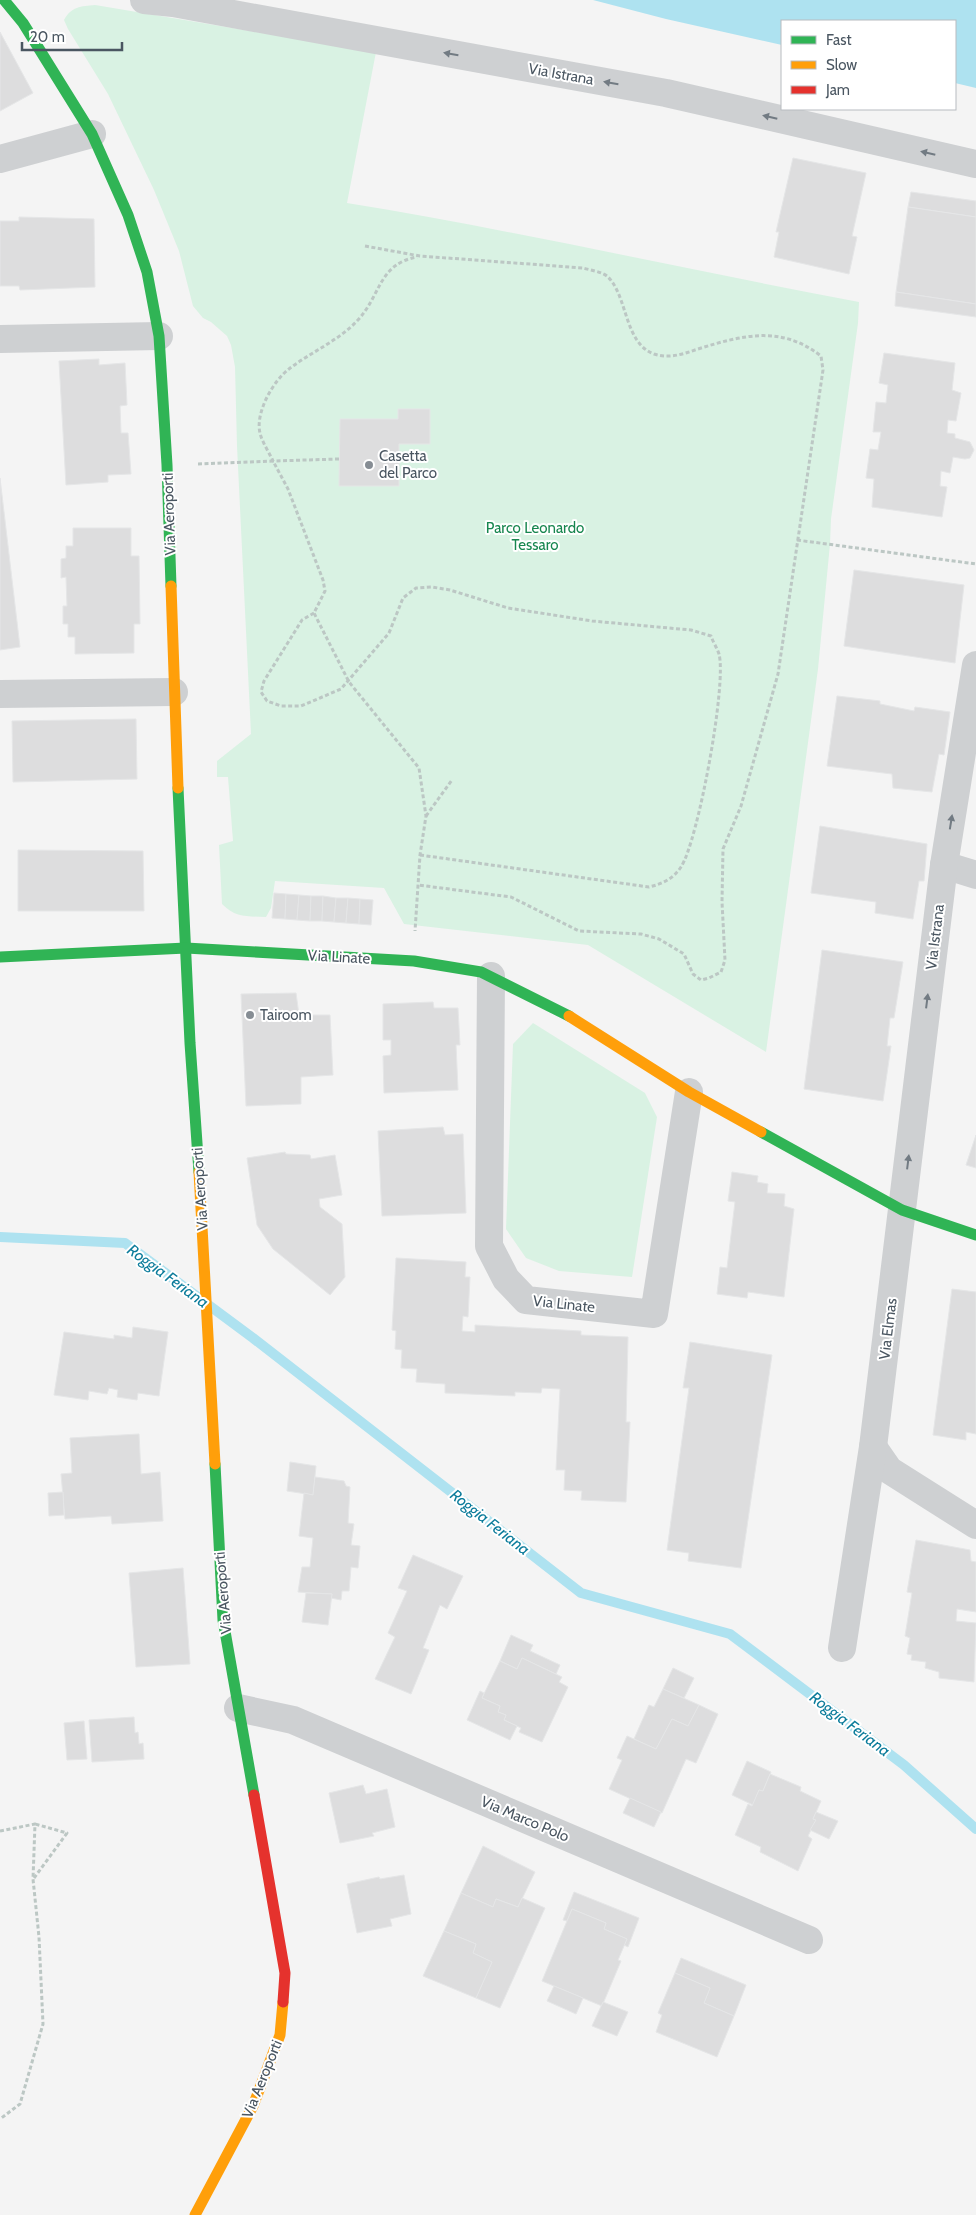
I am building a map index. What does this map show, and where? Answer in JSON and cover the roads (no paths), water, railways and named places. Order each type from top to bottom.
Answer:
[{"type":"street","name":"Via Aeroporti","points":[[4,0],[23,22],[92,134],[128,215],[147,272],[159,336],[167,465],[174,692],[190,1043],[204,1250],[223,1620],[285,1973],[280,2035],[253,2106],[195,2215]]},
{"type":"street","name":"Via Istrana","points":[[144,0],[173,3],[666,93],[976,164]]},
{"type":"street","points":[[0,159],[92,134]]},
{"type":"street","points":[[0,339],[159,336]]},
{"type":"street","name":"Via Istrana","points":[[902,1210],[944,864],[976,665]]},
{"type":"street","points":[[0,694],[174,692]]},
{"type":"street","points":[[944,864],[976,875]]},
{"type":"street","points":[[0,958],[186,948]]},
{"type":"street","name":"Via Linate","points":[[186,948],[414,961],[481,972],[562,1012],[689,1092],[902,1210],[976,1235]]},
{"type":"street","name":"Via Linate","points":[[491,976],[489,1246],[506,1279],[526,1300],[654,1314],[689,1092]]},
{"type":"street","name":"Via Elmas","points":[[842,1648],[873,1447],[902,1210]]},
{"type":"street","points":[[873,1447],[889,1470],[976,1525]]},
{"type":"street","name":"Via Marco Polo","points":[[238,1708],[293,1720],[809,1940]]},
{"type":"water","points":[[593,0],[976,0],[976,88],[956,83],[956,20],[781,20],[781,45],[666,19]]},
{"type":"waterway","name":"Roggia Feriana","points":[[0,1237],[125,1243],[253,1338],[581,1593],[730,1634],[904,1765],[976,1829]]},
{"type":"place","name":"Casetta del Parco","points":[[369,465]]},
{"type":"place","name":"Tairoom","points":[[250,1015]]},
{"type":"park label","name":"Parco Leonardo Tessaro","points":[[535,536]]}]
